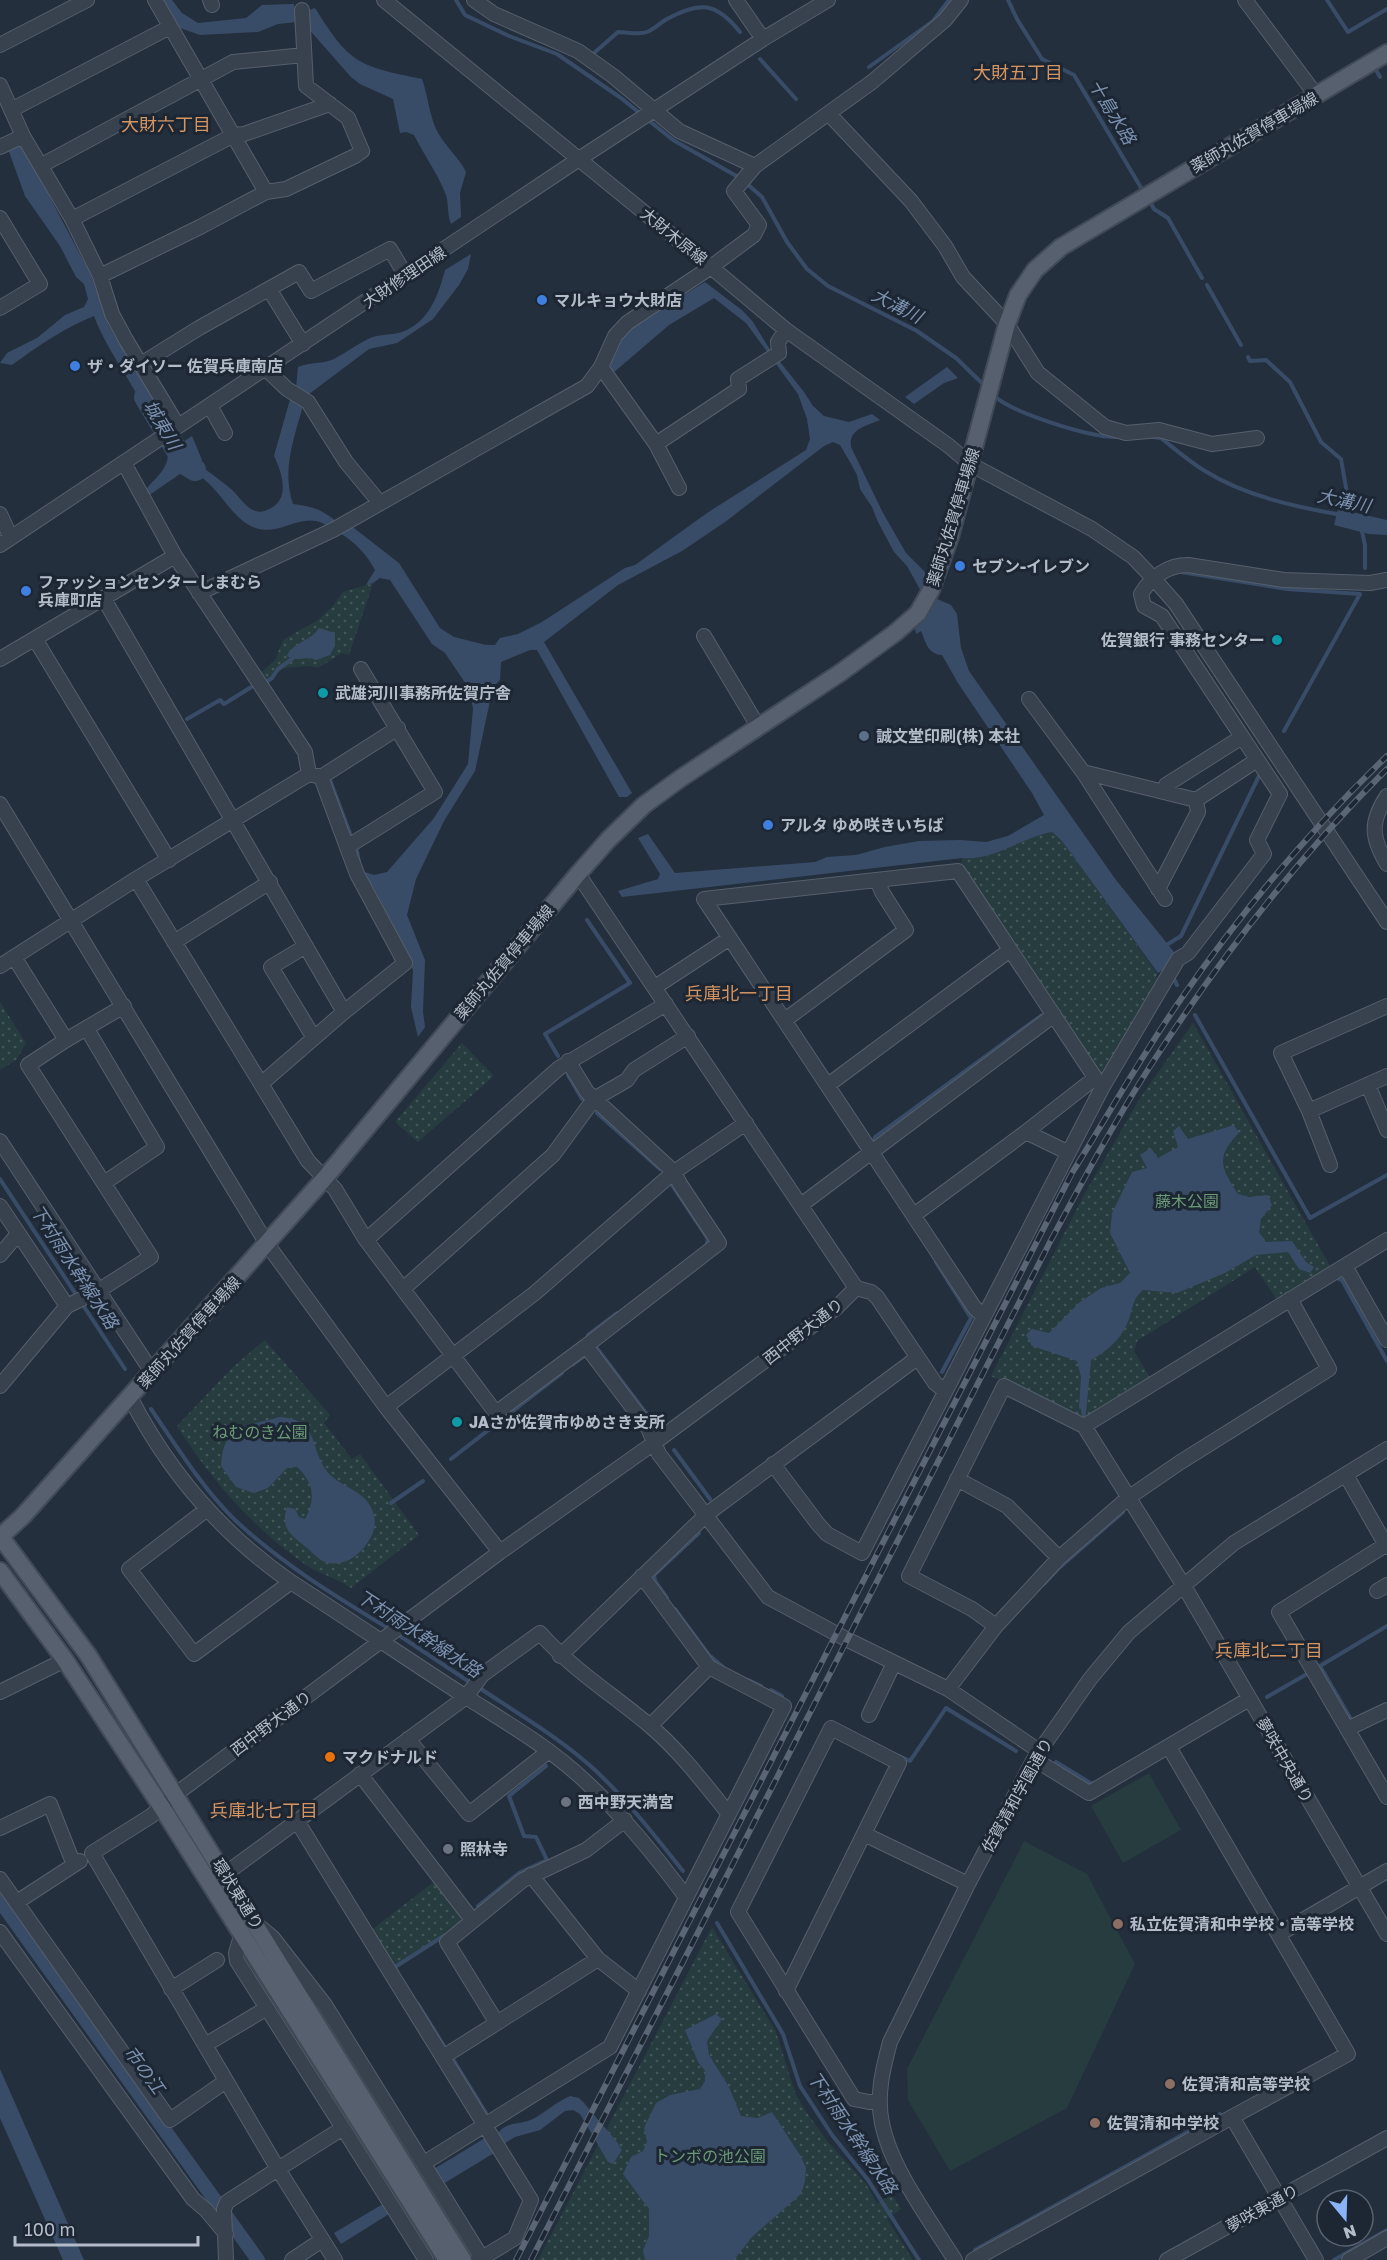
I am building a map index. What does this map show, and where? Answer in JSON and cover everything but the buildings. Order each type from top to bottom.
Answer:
[{"type":"main road","name":"薬師丸佐賀停車場線","points":[[0,1536],[24,1516],[324,1179],[608,840],[644,805],[840,673],[896,633],[918,613],[932,590],[938,574],[1007,324],[1018,295],[1035,270],[1061,247],[1387,53]]},
{"type":"main road","name":"環状東通り","points":[[0,1536],[88,1655],[257,1925],[288,1993],[447,2260]]},
{"type":"main road","name":"環状東通り","points":[[0,1571],[65,1660],[161,1806],[241,1936],[288,1993],[463,2260]]},
{"type":"street","points":[[0,45],[87,0]]},
{"type":"street","points":[[155,0],[267,192]]},
{"type":"street","name":"大財木原線","points":[[384,0],[786,330],[949,446],[970,464],[1092,529],[1133,557],[1176,604],[1387,922]]},
{"type":"street","points":[[474,0],[494,14],[578,51],[613,76],[679,131],[755,166]]},
{"type":"street","points":[[736,0],[763,39]]},
{"type":"street","points":[[199,593],[339,527],[587,386],[601,366],[615,336],[627,323],[711,267],[754,235],[759,225],[734,191],[755,166],[872,82],[945,20],[961,0]]},
{"type":"street","points":[[1245,0],[1317,95]]},
{"type":"street","points":[[653,111],[819,2]]},
{"type":"street","points":[[99,276],[267,192],[286,189],[355,156],[362,150],[348,117],[306,86],[302,10]]},
{"type":"street","points":[[11,110],[170,27]]},
{"type":"street","points":[[42,165],[233,62],[304,55]]},
{"type":"street","points":[[0,86],[23,136],[72,219],[99,276],[112,314],[178,426]]},
{"type":"street","points":[[72,219],[234,135],[244,134],[330,104]]},
{"type":"street","name":"大財修理田線","points":[[124,463],[653,111]]},
{"type":"street","points":[[829,114],[911,201],[945,246],[963,277],[1007,324],[1038,373],[1105,427],[1126,433],[1160,430],[1212,444],[1257,438]]},
{"type":"street","points":[[1,147],[23,136]]},
{"type":"street","points":[[0,308],[40,284],[2,224]]},
{"type":"street","points":[[141,364],[199,328],[299,272],[311,291],[390,249],[406,276]]},
{"type":"street","points":[[269,289],[303,344]]},
{"type":"street","points":[[656,444],[739,388],[738,379],[778,353],[778,342],[786,330]]},
{"type":"street","points":[[601,366],[656,444],[679,488]]},
{"type":"street","points":[[266,369],[288,389],[308,402],[346,462],[380,503]]},
{"type":"street","points":[[210,406],[225,433]]},
{"type":"street","points":[[0,514],[6,541],[124,463],[175,556],[305,752],[357,874],[405,963],[261,1084]]},
{"type":"street","points":[[0,659],[175,556]]},
{"type":"street","points":[[773,1464],[827,1534],[862,1553],[1067,1152],[1098,1083],[1178,959],[1188,953],[1264,854],[1257,840],[1280,794],[1162,616],[1144,606],[1141,594],[1154,579],[1176,565],[1284,580],[1370,583],[1387,580]]},
{"type":"street","points":[[104,599],[344,1012]]},
{"type":"street","points":[[704,636],[759,728]]},
{"type":"street","points":[[35,639],[169,860]]},
{"type":"street","points":[[347,848],[435,792],[361,669]]},
{"type":"street","points":[[1029,699],[1083,772],[1162,894],[1197,812],[1196,800]]},
{"type":"street","points":[[0,966],[232,821],[398,728]]},
{"type":"street","points":[[1166,785],[1242,737]]},
{"type":"street","points":[[1083,772],[1196,800],[1257,760]]},
{"type":"street","points":[[1387,796],[1377,811],[1374,827],[1375,840],[1387,864]]},
{"type":"street","points":[[0,804],[267,1244],[386,1407],[500,1552]]},
{"type":"street","points":[[983,1316],[974,1307],[704,899],[958,871],[1098,1083]]},
{"type":"street","name":"西中野大通り","points":[[17,1902],[151,1816],[176,1794],[500,1552],[654,1443],[836,1308],[856,1288],[578,874]]},
{"type":"street","points":[[136,879],[308,1161],[334,1188],[366,1240],[496,1413],[719,1243],[674,1172],[594,1100],[568,1061]]},
{"type":"street","points":[[785,1020],[906,930],[877,880]]},
{"type":"street","points":[[174,942],[270,882]]},
{"type":"street","points":[[655,987],[730,938]]},
{"type":"street","points":[[306,946],[271,967],[314,1038]]},
{"type":"street","points":[[828,1085],[1010,950]]},
{"type":"street","points":[[14,957],[66,1040]]},
{"type":"street","points":[[366,1240],[568,1061],[666,1004]]},
{"type":"street","points":[[0,1386],[67,1306],[94,1293],[150,1257],[28,1065],[124,1006]]},
{"type":"street","points":[[1330,1165],[1309,1111],[1281,1053],[1387,1006]]},
{"type":"street","points":[[801,1205],[1054,1015]]},
{"type":"street","points":[[87,1029],[157,1147],[104,1183]]},
{"type":"street","points":[[403,1289],[553,1155],[594,1100],[627,1080],[634,1070],[688,1036]]},
{"type":"street","points":[[1309,1111],[1387,1077]]},
{"type":"street","points":[[914,1215],[1026,1132],[1098,1083]]},
{"type":"street","points":[[1368,1085],[1387,1130]]},
{"type":"street","points":[[386,1407],[535,1293],[674,1172],[746,1123]]},
{"type":"street","points":[[1026,1132],[1067,1152]]},
{"type":"street","points":[[0,1141],[94,1293],[150,1375]]},
{"type":"street","points":[[0,1206],[67,1306]]},
{"type":"street","points":[[0,1255],[18,1234]]},
{"type":"street","points":[[996,1626],[972,1609],[909,1576],[1004,1386],[1084,1426],[1387,1240]]},
{"type":"street","points":[[1345,1266],[1387,1340]]},
{"type":"street","points":[[856,1288],[871,1292],[877,1297],[935,1383],[945,1390]]},
{"type":"street","points":[[948,1689],[996,1626],[1059,1558],[1128,1498],[1179,1463],[1329,1369],[1290,1299]]},
{"type":"street","points":[[586,1346],[648,1428],[659,1454],[707,1514],[768,1597],[848,1640],[948,1689],[1089,1793],[1250,1699]]},
{"type":"street","points":[[560,1656],[707,1514],[917,1358]]},
{"type":"street","points":[[130,1397],[176,1471],[206,1510],[264,1563],[549,1751],[584,1780],[625,1820],[686,1897]]},
{"type":"street","name":"夢咲中央通り","points":[[1084,1426],[1184,1586],[1387,1934]]},
{"type":"street","name":"佐賀清和学園通り","points":[[955,2260],[889,2151],[881,2122],[882,2070],[890,2042],[968,1884],[1036,1755],[1090,1679],[1129,1632],[1234,1543],[1387,1449]]},
{"type":"street","points":[[1346,1475],[1387,1546],[1279,1612],[1387,1797]]},
{"type":"street","points":[[957,1479],[1007,1506],[1059,1558]]},
{"type":"street","points":[[206,1510],[129,1569],[194,1654],[291,1582]]},
{"type":"street","points":[[424,2163],[610,2047],[784,1706],[709,1667],[642,1576]]},
{"type":"street","points":[[225,1874],[466,1697],[482,1675],[540,1633],[560,1656],[650,1726],[699,1777],[728,1814]]},
{"type":"street","points":[[0,1692],[65,1660]]},
{"type":"street","points":[[869,1715],[894,1662]]},
{"type":"street","points":[[650,1726],[709,1667]]},
{"type":"street","points":[[1347,1729],[1387,1710]]},
{"type":"street","points":[[786,1991],[899,1763],[831,1728],[738,1912],[786,1991],[854,2099],[869,2102],[880,2101]]},
{"type":"street","points":[[408,1739],[469,1815],[549,1751]]},
{"type":"street","points":[[972,2260],[1348,2054],[1168,1747]]},
{"type":"street","points":[[360,1774],[473,1921]]},
{"type":"street","points":[[0,1828],[50,1804],[74,1865]]},
{"type":"street","points":[[497,2023],[447,1942],[531,1875],[586,1850],[625,1820]]},
{"type":"street","points":[[257,1925],[273,1938],[325,2005],[424,2163],[480,2259],[515,2238],[531,2200],[297,1821]]},
{"type":"street","points":[[864,1834],[968,1884]]},
{"type":"street","points":[[92,1853],[278,2169],[335,2260]]},
{"type":"street","points":[[1279,1934],[1387,1871]]},
{"type":"street","points":[[531,1875],[598,1959],[639,1991]]},
{"type":"street","points":[[0,1878],[170,2120],[226,2081]]},
{"type":"street","points":[[0,1932],[193,2199],[206,2210],[226,2234]]},
{"type":"street","points":[[241,1936],[236,1953],[237,1961],[426,2260]]},
{"type":"street","points":[[443,2057],[598,1959]]},
{"type":"street","points":[[171,1989],[217,1960]]},
{"type":"street","points":[[205,2045],[267,2008]]},
{"type":"street","points":[[1232,2117],[1316,2260]]},
{"type":"street","points":[[226,2260],[224,2209],[226,2202],[343,2128]]},
{"type":"street","name":"夢咲東通り","points":[[1167,2260],[1387,2138]]},
{"type":"street","points":[[1349,2260],[1387,2238]]},
{"type":"street","points":[[292,2260],[322,2240]]},
{"type":"green space","points":[[373,583],[349,655],[342,653],[318,668],[309,666],[284,668],[265,683],[256,677],[275,660],[283,640],[318,620],[343,592]]},
{"type":"green space","points":[[1052,832],[1062,841],[1157,973],[1157,979],[1101,1076],[961,869],[962,858],[997,853]]},
{"type":"green space","points":[[0,1002],[26,1043],[17,1059],[0,1070]]},
{"type":"green space","name":"藤木公園","points":[[1193,1023],[1331,1268],[1277,1300],[1255,1267],[1137,1341],[1134,1351],[1151,1379],[1083,1419],[991,1376],[1084,1195],[1140,1098]]},
{"type":"green space","points":[[462,1043],[494,1076],[418,1142],[395,1122]]},
{"type":"green space","name":"ねむのき公園","points":[[265,1340],[330,1415],[324,1423],[352,1459],[360,1454],[419,1535],[351,1588],[306,1565],[268,1535],[234,1502],[204,1466],[177,1426],[233,1367]]},
{"type":"green space","points":[[1149,1773],[1181,1830],[1123,1863],[1091,1806]]},
{"type":"green space","points":[[1024,1841],[1087,1874],[1135,1964],[1067,2108],[950,2171],[908,2100],[907,2069]]},
{"type":"green space","points":[[435,1881],[462,1916],[459,1923],[443,1938],[394,1968],[370,1931]]},
{"type":"green space","name":"トンボの池公園","points":[[712,1927],[776,2032],[795,2093],[807,2113],[828,2142],[866,2184],[877,2203],[892,2194],[901,2209],[887,2219],[913,2260],[538,2260]]},
{"type":"water","points":[[163,0],[172,0],[182,13],[198,23],[246,18],[262,5],[294,4],[297,22],[278,24],[258,32],[200,35],[180,28]]},
{"type":"water","points":[[315,8],[337,41],[358,60],[369,66],[422,79],[436,129],[466,172],[460,193],[461,217],[451,224],[443,187],[414,135],[406,132],[400,133],[393,99],[360,84],[351,77],[306,26],[307,11]]},
{"type":"water","points":[[20,141],[91,275],[109,326],[161,411],[163,420],[152,426],[94,316],[51,338],[12,365],[0,363],[7,353],[37,338],[65,315],[84,307],[88,299],[84,284],[76,277],[60,246],[25,196],[8,149]]},
{"type":"water","points":[[471,254],[468,269],[459,285],[433,319],[397,343],[369,349],[309,394],[296,389],[298,367],[330,361],[370,338],[402,332],[419,322],[431,307],[445,270]]},
{"type":"water","points":[[705,282],[743,311],[753,322],[769,348],[813,406],[824,416],[849,422],[872,414],[880,420],[855,432],[852,436],[851,447],[883,513],[906,553],[929,576],[922,593],[907,566],[894,552],[872,507],[860,489],[857,475],[840,445],[833,442],[824,446],[725,522],[682,551],[618,585],[544,642],[632,793],[627,797],[619,797],[537,650],[530,650],[501,662],[500,680],[493,687],[475,771],[444,821],[416,879],[407,915],[425,960],[423,1012],[425,1027],[418,1037],[411,1007],[413,971],[408,953],[372,885],[361,871],[374,875],[387,872],[434,818],[468,764],[473,709],[470,690],[445,653],[432,644],[390,580],[380,578],[366,585],[375,570],[360,548],[338,532],[350,525],[399,563],[440,628],[454,637],[495,645],[500,638],[518,634],[542,622],[625,568],[635,565],[707,513],[806,450],[810,439],[807,419],[798,394],[746,323],[714,298],[669,325],[613,373],[608,369],[617,343],[632,327]]},
{"type":"water","points":[[947,367],[958,378],[944,383],[914,404],[905,397]]},
{"type":"water","points":[[291,396],[304,402],[293,440],[289,465],[288,478],[293,504],[311,507],[327,514],[337,522],[330,527],[318,521],[308,521],[269,530],[253,527],[237,516],[210,484],[191,471],[180,474],[148,496],[147,488],[167,462],[168,452],[192,436],[202,460],[201,466],[231,489],[248,507],[260,512],[276,505],[283,485],[274,456]]},
{"type":"water","points":[[1338,509],[1387,520],[1387,535],[1369,534],[1334,525]]},
{"type":"water","points":[[937,599],[951,605],[957,614],[961,648],[969,671],[1116,880],[1174,952],[1166,968],[1158,973],[1062,841],[1052,832],[997,853],[974,858],[622,897],[618,891],[658,879],[660,874],[638,838],[648,834],[675,873],[815,862],[827,857],[856,855],[919,841],[986,842],[1008,836],[1044,815],[942,655],[931,650],[921,631],[916,634],[915,629]]},
{"type":"water","points":[[319,628],[335,633],[335,646],[330,655],[316,660],[294,659],[287,656],[293,648]]},
{"type":"water","points":[[1234,1125],[1239,1133],[1226,1149],[1223,1163],[1228,1177],[1238,1194],[1249,1197],[1268,1195],[1272,1205],[1261,1219],[1259,1232],[1266,1242],[1292,1241],[1306,1262],[1314,1267],[1310,1273],[1299,1269],[1288,1252],[1256,1255],[1225,1273],[1177,1293],[1143,1290],[1134,1302],[1121,1335],[1091,1360],[1086,1413],[1079,1408],[1081,1377],[1077,1361],[1032,1346],[1026,1335],[1032,1329],[1049,1333],[1080,1302],[1101,1288],[1120,1283],[1130,1273],[1110,1233],[1112,1213],[1132,1172],[1147,1168],[1140,1155],[1151,1148],[1158,1158],[1178,1147],[1173,1131],[1179,1126],[1188,1139]]},
{"type":"water","points":[[279,1417],[292,1419],[307,1428],[326,1470],[370,1504],[375,1520],[373,1531],[364,1547],[350,1560],[338,1563],[323,1561],[288,1531],[285,1521],[287,1507],[295,1509],[299,1517],[305,1519],[312,1498],[310,1485],[297,1467],[287,1468],[268,1488],[254,1493],[236,1487],[221,1466],[226,1442],[231,1435],[246,1426]]},
{"type":"water","points":[[716,2014],[722,2019],[707,2041],[709,2055],[729,2087],[741,2116],[758,2118],[772,2112],[800,2155],[806,2168],[805,2181],[801,2194],[752,2237],[734,2260],[645,2260],[643,2250],[649,2236],[649,2209],[623,2174],[631,2157],[643,2151],[647,2142],[644,2128],[656,2103],[670,2095],[700,2089],[705,2081],[705,2071],[698,2062],[685,2030]]},
{"type":"water","points":[[0,2069],[84,2260],[63,2260],[0,2118]]},
{"type":"water","points":[[570,2096],[579,2098],[617,2142],[622,2150],[613,2164],[608,2162],[580,2114],[573,2110],[565,2111],[540,2130],[515,2137],[505,2143],[498,2133],[510,2125],[533,2119]]},
{"type":"water","points":[[485,2138],[494,2153],[443,2184],[434,2169]]},
{"type":"water","points":[[383,2204],[389,2214],[341,2244],[334,2233]]},
{"type":"waterway","name":"大溝川","points":[[456,0],[465,15],[509,36],[557,54],[621,98],[673,140],[740,178]]},
{"type":"waterway","points":[[869,67],[933,21],[949,0]]},
{"type":"waterway","name":"十島水路","points":[[1008,0],[1042,59],[1074,75],[1143,191]]},
{"type":"waterway","points":[[1327,0],[1348,32],[1387,9]]},
{"type":"waterway","points":[[594,53],[618,32],[644,33],[679,13],[698,7],[715,10],[740,32]]},
{"type":"waterway","points":[[760,59],[796,99]]},
{"type":"waterway","points":[[1376,70],[1380,77]]},
{"type":"waterway","name":"大溝川","points":[[746,183],[762,197],[787,242],[807,269],[828,286],[917,331],[956,358],[986,387]]},
{"type":"waterway","name":"十島水路","points":[[1150,202],[1154,209],[1168,218],[1202,278]]},
{"type":"waterway","name":"十島水路","points":[[1207,285],[1241,345]]},
{"type":"waterway","name":"十島水路","points":[[1248,357],[1250,361],[1266,360],[1290,382],[1321,442],[1341,459],[1351,516]]},
{"type":"waterway","name":"大溝川","points":[[993,395],[1017,409],[1052,423],[1090,433],[1118,437]]},
{"type":"waterway","name":"城東川","points":[[145,397],[185,464],[195,470]]},
{"type":"waterway","name":"大溝川","points":[[1152,437],[1161,438],[1220,480],[1254,494],[1342,515]]},
{"type":"waterway","points":[[1361,527],[1365,545],[1365,568]]},
{"type":"waterway","points":[[1181,572],[1287,589],[1360,594],[1284,731]]},
{"type":"waterway","points":[[265,683],[278,669],[292,659]]},
{"type":"waterway","points":[[187,719],[220,700],[224,704],[253,686]]},
{"type":"waterway","points":[[1168,944],[1181,936],[1259,776]]},
{"type":"waterway","points":[[330,780],[352,839]]},
{"type":"waterway","points":[[357,851],[359,862]]},
{"type":"waterway","points":[[558,1056],[545,1034],[630,983],[587,920]]},
{"type":"waterway","points":[[1172,975],[1177,985]]},
{"type":"waterway","points":[[873,1145],[875,1137],[1042,1015]]},
{"type":"waterway","points":[[1195,1015],[1310,1218],[1387,1175]]},
{"type":"waterway","points":[[568,1075],[582,1099]]},
{"type":"waterway","points":[[597,1113],[660,1169]]},
{"type":"waterway","name":"下村雨水幹線水路","points":[[0,1179],[125,1369]]},
{"type":"waterway","points":[[672,1185],[708,1239],[706,1247]]},
{"type":"waterway","points":[[936,1262],[971,1318],[942,1372]]},
{"type":"waterway","points":[[1339,1279],[1342,1280],[1387,1361]]},
{"type":"waterway","points":[[588,1335],[617,1313]]},
{"type":"waterway","points":[[596,1347],[652,1421]]},
{"type":"waterway","points":[[572,1365],[583,1357]]},
{"type":"waterway","points":[[451,1459],[562,1373]]},
{"type":"waterway","name":"下村雨水幹線水路","points":[[151,1409],[200,1480],[234,1519],[290,1565],[391,1630]]},
{"type":"waterway","points":[[1083,1411],[1084,1415]]},
{"type":"waterway","points":[[674,1450],[710,1499]]},
{"type":"waterway","points":[[391,1503],[423,1481]]},
{"type":"waterway","points":[[1044,1584],[1123,1512]]},
{"type":"waterway","points":[[667,1598],[655,1581],[654,1575],[699,1533]]},
{"type":"waterway","points":[[675,1609],[709,1655],[723,1667]]},
{"type":"waterway","points":[[1354,1720],[1352,1721],[1320,1666],[1387,1626]]},
{"type":"waterway","name":"下村雨水幹線水路","points":[[397,1634],[471,1683]]},
{"type":"waterway","points":[[1267,1697],[1307,1674]]},
{"type":"waterway","points":[[748,1680],[761,1686]]},
{"type":"waterway","name":"下村雨水幹線水路","points":[[478,1687],[582,1758],[630,1806],[683,1871]]},
{"type":"waterway","points":[[771,1690],[782,1696]]},
{"type":"waterway","points":[[899,1756],[910,1761],[946,1708],[1016,1751]]},
{"type":"waterway","points":[[1056,1762],[1092,1784],[1094,1783]]},
{"type":"waterway","points":[[478,1906],[519,1873],[547,1860],[536,1837],[524,1836],[509,1796],[546,1766]]},
{"type":"waterway","name":"市の江","points":[[0,1901],[258,2260]]},
{"type":"waterway","points":[[453,1929],[461,1922]]},
{"type":"waterway","name":"下村雨水幹線水路","points":[[717,1923],[783,2034],[800,2086],[832,2135],[868,2180],[919,2260]]},
{"type":"waterway","points":[[395,1967],[445,1935]]},
{"type":"waterway","points":[[418,2004],[444,2046]]},
{"type":"waterway","points":[[454,2061],[486,2113]]},
{"type":"waterway","points":[[975,2250],[1220,2114]]},
{"type":"waterway","points":[[1334,2260],[1387,2230]]},
{"type":"railway","points":[[516,2260],[1072,1173],[1167,1020],[1228,935],[1304,842],[1387,756]]},
{"type":"railway","points":[[531,2260],[1050,1242],[1110,1132],[1175,1028],[1230,950],[1321,838],[1387,769]]},
{"type":"place","name":"マルキョウ大財店","points":[[542,300]]},
{"type":"place","name":"ザ・ダイソー 佐賀兵庫南店","points":[[75,366]]},
{"type":"place","name":"セブン-イレブン","points":[[960,566]]},
{"type":"place","name":"ファッションセンターしまむら 兵庫町店","points":[[26,591]]},
{"type":"place","name":"佐賀銀行 事務センター","points":[[1277,640]]},
{"type":"place","name":"武雄河川事務所佐賀庁舎","points":[[323,693]]},
{"type":"place","name":"誠文堂印刷(株) 本社","points":[[864,736]]},
{"type":"place","name":"アルタ ゆめ咲きいちば","points":[[768,825]]},
{"type":"place","name":"JAさが佐賀市ゆめさき支所","points":[[457,1422]]},
{"type":"place","name":"マクドナルド","points":[[330,1757]]},
{"type":"place","name":"西中野天満宮","points":[[566,1802]]},
{"type":"place","name":"照林寺","points":[[448,1849]]},
{"type":"place","name":"私立佐賀清和中学校・高等学校","points":[[1118,1924]]},
{"type":"place","name":"佐賀清和高等学校","points":[[1170,2084]]},
{"type":"place","name":"佐賀清和中学校","points":[[1095,2123]]},
{"type":"district","name":"大財五丁目","points":[[1018,73]]},
{"type":"district","name":"大財六丁目","points":[[166,125]]},
{"type":"district","name":"兵庫北一丁目","points":[[739,994]]},
{"type":"district","name":"兵庫北二丁目","points":[[1269,1651]]},
{"type":"district","name":"兵庫北七丁目","points":[[264,1811]]}]
